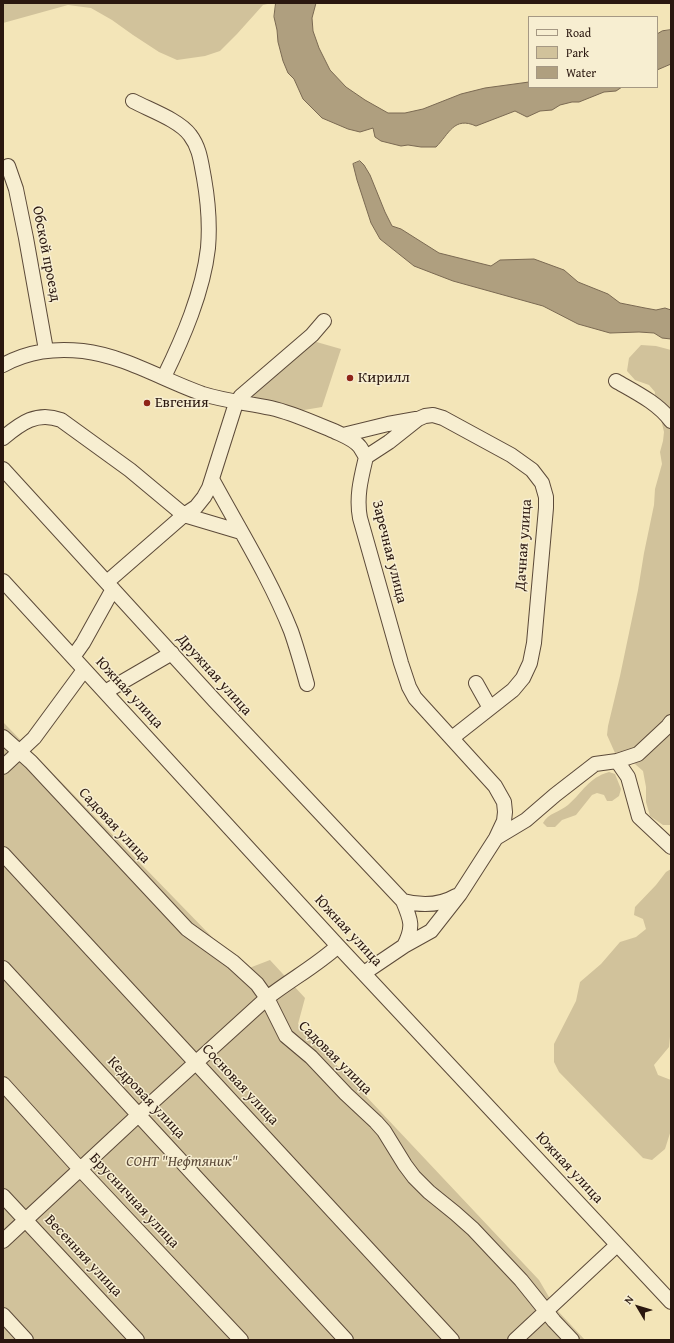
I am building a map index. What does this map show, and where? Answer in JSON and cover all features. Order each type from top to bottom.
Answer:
[{"type":"street","points":[[133,101],[184,128],[190,134],[200,154],[207,197],[208,248],[202,280],[180,344],[164,377]]},
{"type":"street","name":"Обской проезд","points":[[8,166],[16,189],[25,231],[46,350]]},
{"type":"street","points":[[73,657],[83,643],[110,585],[184,516],[196,507],[204,497],[212,479],[236,403],[240,396],[312,336],[324,321]]},
{"type":"street","points":[[3,365],[21,356],[46,350],[64,350],[96,354],[112,358],[218,399],[272,409],[300,418],[343,435],[359,446],[366,457],[389,442],[418,419]]},
{"type":"street","points":[[616,381],[664,411],[671,421]]},
{"type":"street","points":[[3,438],[27,420],[51,416],[61,420],[130,470],[184,516],[241,532]]},
{"type":"street","name":"Дачная улица","points":[[343,435],[388,424],[418,419],[425,416],[443,418],[525,464],[538,476],[542,483],[546,508],[534,643],[530,663],[523,678],[513,690],[452,738]]},
{"type":"street","name":"Заречная улица","points":[[364,973],[404,946],[431,931],[460,894],[496,838],[504,821],[506,812],[500,794],[487,776],[416,698],[404,675],[359,512],[358,493],[366,457]]},
{"type":"street","name":"Дружная улица","points":[[3,469],[215,701],[403,901],[411,923],[410,936],[404,946]]},
{"type":"street","points":[[212,479],[282,611],[291,632],[307,684]]},
{"type":"street","name":"Южная улица","points":[[3,581],[338,946],[671,1302]]},
{"type":"street","points":[[105,692],[172,653]]},
{"type":"street","points":[[3,767],[20,752],[45,724],[84,670]]},
{"type":"street","points":[[476,683],[490,708]]},
{"type":"street","points":[[496,838],[526,820],[595,764],[617,761],[638,754],[671,722]]},
{"type":"street","name":"Садовая улица","points":[[3,737],[31,762],[187,929],[233,962],[257,984],[267,998],[286,1036],[311,1057],[346,1094],[376,1122],[384,1131],[405,1166],[414,1177],[429,1192],[473,1229],[521,1280],[572,1340]]},
{"type":"street","points":[[617,761],[628,777],[639,818],[671,847]]},
{"type":"street","name":"Сосновая улица","points":[[3,854],[452,1340]]},
{"type":"street","points":[[403,901],[422,905],[432,905],[442,903],[460,894]]},
{"type":"street","points":[[3,1242],[80,1169],[267,998],[279,988],[315,966],[338,946]]},
{"type":"street","name":"Кедровая улица","points":[[3,968],[346,1340]]},
{"type":"street","name":"Брусничная улица","points":[[3,1084],[80,1169],[241,1340]]},
{"type":"street","name":"Весенняя улица","points":[[3,1196],[137,1340]]},
{"type":"street","points":[[515,1340],[617,1245]]},
{"type":"street","points":[[3,1315],[26,1340]]},
{"type":"green space","points":[[3,3],[272,3],[263,5],[220,51],[205,56],[177,60],[159,52],[112,20],[91,8],[68,5],[3,23]]},
{"type":"green space","points":[[313,341],[341,349],[322,407],[298,411],[249,395]]},
{"type":"green space","points":[[641,345],[656,346],[671,350],[671,825],[663,825],[650,816],[646,802],[646,787],[643,771],[635,764],[615,753],[607,735],[638,590],[654,505],[655,489],[662,464],[660,452],[664,432],[661,419],[654,411],[655,392],[649,385],[635,380],[627,371],[629,358]]},
{"type":"green space","name":"СОНТ \"Нефтяник\"","points":[[3,722],[244,970],[270,960],[305,998],[298,1024],[539,1280],[556,1309],[585,1340],[3,1340]]},
{"type":"green space","points":[[609,772],[615,774],[621,789],[619,796],[612,801],[607,801],[604,795],[597,793],[592,795],[576,815],[562,820],[555,827],[547,827],[543,823],[548,817],[568,805],[596,778]]},
{"type":"green space","points":[[671,869],[671,1026],[669,1047],[654,1065],[658,1075],[671,1080],[671,1130],[665,1149],[652,1160],[643,1158],[559,1072],[554,1062],[554,1044],[576,1001],[580,982],[601,964],[620,942],[636,937],[646,929],[643,919],[634,915],[635,907],[666,872]]},
{"type":"water","points":[[276,3],[316,3],[312,18],[313,31],[319,48],[330,70],[346,87],[388,113],[405,113],[423,109],[461,94],[485,88],[528,82],[528,88],[620,88],[616,91],[604,92],[579,102],[560,105],[552,110],[540,111],[527,117],[515,111],[476,126],[468,123],[462,123],[453,128],[436,147],[401,146],[381,141],[375,137],[373,128],[360,132],[348,129],[322,118],[303,99],[294,79],[288,73],[283,61],[274,17]]},
{"type":"water","points":[[671,30],[671,64],[658,70],[658,33],[662,31]]},
{"type":"water","points":[[360,161],[370,175],[392,226],[401,229],[439,253],[491,266],[500,260],[534,259],[564,270],[578,282],[608,294],[620,303],[656,310],[665,308],[671,310],[671,339],[662,338],[654,333],[610,333],[578,324],[543,306],[453,281],[414,266],[380,239],[371,223],[353,164]]},
{"type":"place","name":"Кирилл","points":[[350,378]]},
{"type":"place","name":"Евгения","points":[[147,403]]}]
